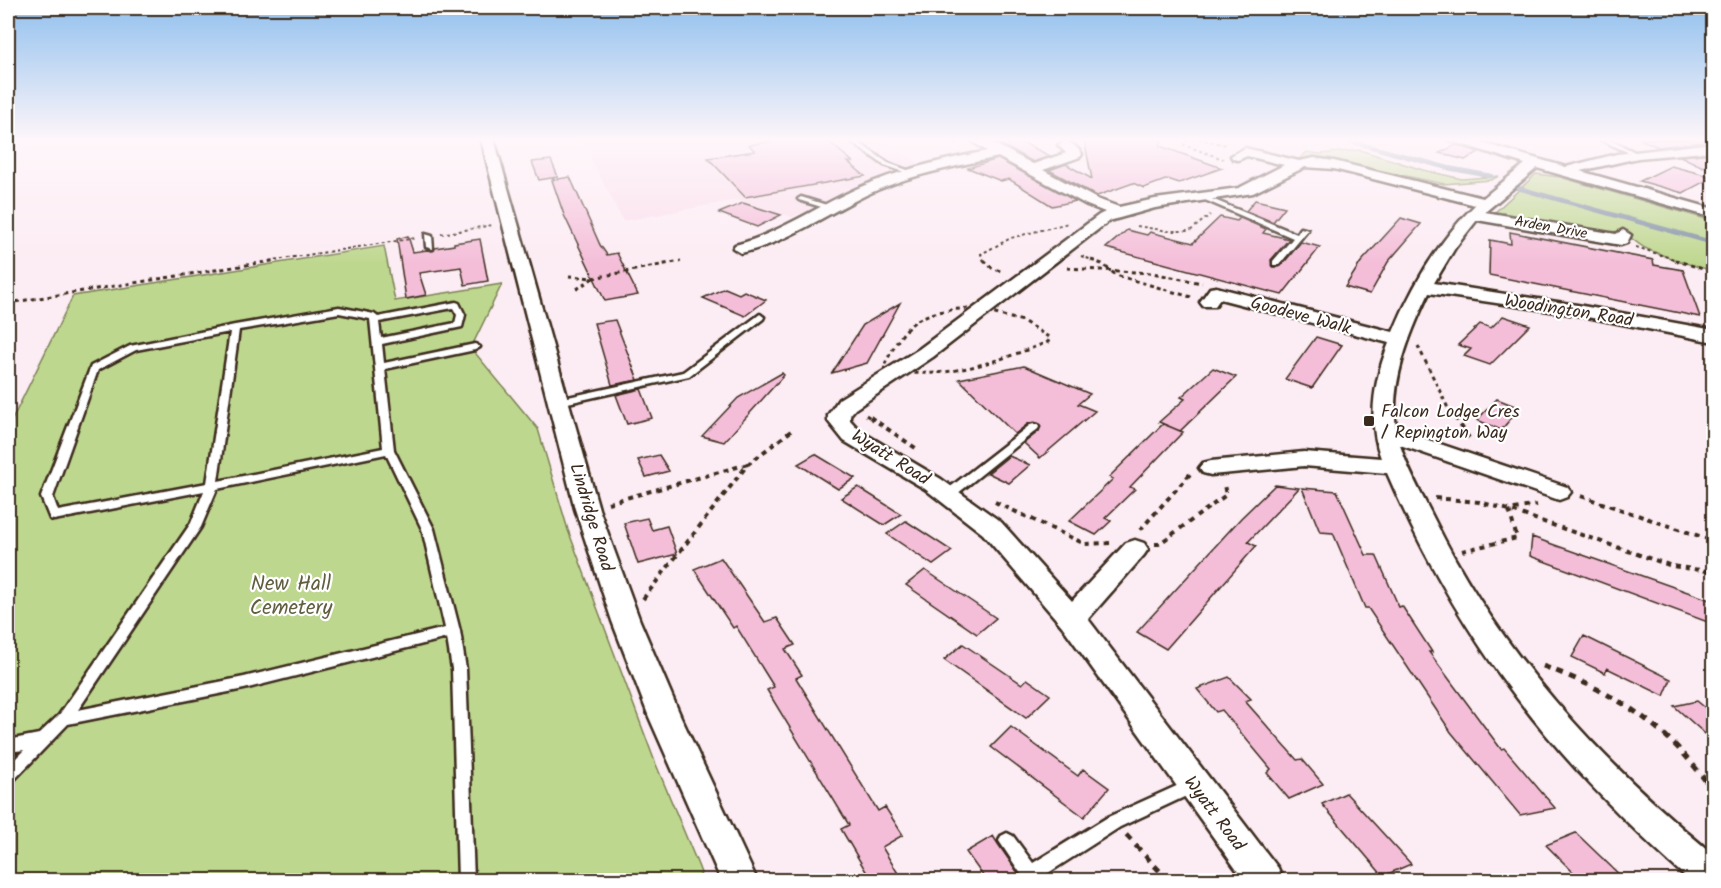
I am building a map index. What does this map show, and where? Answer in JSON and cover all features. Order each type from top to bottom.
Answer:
[{"type":"street","name":"Lindridge Road","points":[[498,180],[587,509],[626,621],[665,717],[739,880]]},
{"type":"street","points":[[741,248],[759,244],[861,192],[889,180]]},
{"type":"street","points":[[1050,180],[1092,202],[1118,212]]},
{"type":"street","name":"Wyatt Road","points":[[1265,880],[1072,619],[992,528],[956,489],[852,436],[839,420],[839,415],[847,404],[926,353],[1104,218],[1142,204],[1240,192],[1269,180]]},
{"type":"street","name":"Wyatt Road","points":[[1385,180],[1480,209]]},
{"type":"street","points":[[1514,180],[1480,209],[1448,246],[1425,287],[1407,339],[1387,377],[1384,420],[1396,466],[1438,557],[1477,623],[1532,697],[1600,774],[1713,878]]},
{"type":"street","points":[[1596,180],[1713,214]]},
{"type":"street","name":"Arden Drive","points":[[1480,209],[1622,238]]},
{"type":"street","name":"Woodington Road","points":[[1425,287],[1577,310],[1713,336]]},
{"type":"street","name":"Goodeve Walk","points":[[1213,297],[1407,339]]},
{"type":"street","points":[[1387,433],[1563,497]]},
{"type":"street","points":[[1211,468],[1304,459],[1396,466]]},
{"type":"street","points":[[1072,619],[1137,546]]},
{"type":"lane","points":[[1200,196],[1301,233],[1276,263]]},
{"type":"lane","points":[[801,199],[831,208]]},
{"type":"lane","points":[[428,236],[430,247]]},
{"type":"lane","points":[[375,320],[456,305],[461,315],[459,325],[377,342]]},
{"type":"lane","points":[[389,450],[54,516],[47,497],[94,368],[133,348],[235,328],[339,310],[374,317],[389,450],[428,529],[453,632],[459,669],[466,880]]},
{"type":"lane","points":[[559,402],[686,374],[760,317]]},
{"type":"lane","points":[[8,776],[64,719],[197,524],[212,486],[235,328]]},
{"type":"lane","points":[[380,367],[475,346]]},
{"type":"lane","points":[[956,489],[1034,427]]},
{"type":"lane","points":[[64,719],[244,683],[453,632]]},
{"type":"lane","points":[[8,746],[43,740]]},
{"type":"lane","points":[[1007,841],[1033,877],[1114,822],[1194,784]]},
{"type":"path","points":[[8,303],[509,223]]},
{"type":"path","points":[[1622,238],[1619,243],[1656,252],[1711,271],[1713,281]]},
{"type":"path","points":[[1029,274],[1049,269],[1107,270],[1115,269],[1172,275],[1216,287],[1213,297],[1116,275],[1107,270],[1102,264],[1063,250]]},
{"type":"path","points":[[569,276],[593,278],[681,261]]},
{"type":"path","points":[[574,291],[593,278]]},
{"type":"path","points":[[1407,339],[1447,406],[1472,442]]},
{"type":"path","points":[[847,404],[927,456]]},
{"type":"path","points":[[626,621],[748,464],[791,431]]},
{"type":"path","points":[[956,489],[974,492],[1085,544],[1137,546],[1159,544],[1226,495],[1226,488],[1204,459],[1136,535],[1137,546]]},
{"type":"path","points":[[587,509],[748,464]]},
{"type":"path","points":[[1410,496],[1479,502],[1509,510],[1672,566],[1713,572]]},
{"type":"path","points":[[1563,497],[1587,497]]},
{"type":"path","points":[[1509,510],[1563,497],[1587,497],[1713,541]]},
{"type":"path","points":[[1438,557],[1517,538],[1509,510]]},
{"type":"path","points":[[1537,664],[1597,688],[1627,704],[1656,725],[1702,774],[1713,794]]},
{"type":"path","points":[[1114,822],[1168,880]]},
{"type":"shaded area","points":[[602,180],[878,180],[792,217],[737,200],[623,221]]},
{"type":"green space","points":[[1427,180],[1486,180],[1444,184]]},
{"type":"green space","points":[[1529,180],[1572,180],[1713,221],[1713,270],[1651,251],[1622,233],[1603,234],[1493,214]]},
{"type":"green space","name":"New Hall Cemetery","points":[[384,246],[395,301],[502,284],[471,348],[538,429],[568,530],[655,762],[701,873],[698,880],[8,880],[8,428],[73,296]]},
{"type":"building","points":[[552,180],[572,180],[600,245],[607,255],[617,253],[638,295],[605,301],[564,215]]},
{"type":"building","points":[[729,180],[840,180],[745,197]]},
{"type":"building","points":[[1011,180],[1038,180],[1076,201],[1052,206]]},
{"type":"building","points":[[1068,180],[1164,180],[1144,188],[1133,183],[1097,196]]},
{"type":"building","points":[[1641,180],[1707,180],[1683,193]]},
{"type":"building","points":[[1255,200],[1285,207],[1273,222],[1246,211]]},
{"type":"building","points":[[743,203],[781,215],[757,227],[719,213]]},
{"type":"building","points":[[1220,217],[1237,221],[1240,218],[1266,229],[1263,233],[1289,239],[1271,260],[1273,267],[1281,266],[1301,242],[1320,247],[1282,295],[1106,248],[1127,230],[1147,235],[1150,232],[1193,243]]},
{"type":"building","points":[[1401,218],[1421,224],[1388,262],[1370,294],[1345,287],[1361,262]]},
{"type":"building","points":[[1510,232],[1653,260],[1654,265],[1683,270],[1700,317],[1489,275],[1490,240],[1511,244]]},
{"type":"building","points":[[408,236],[413,252],[432,251],[435,248],[454,245],[454,243],[480,239],[488,281],[465,285],[461,267],[419,273],[426,295],[406,299],[397,239]]},
{"type":"building","points":[[725,288],[739,294],[744,291],[766,300],[745,316],[703,298]]},
{"type":"building","points":[[900,303],[867,363],[832,373],[863,325]]},
{"type":"building","points":[[1503,316],[1530,325],[1490,365],[1464,356],[1471,349],[1458,345],[1480,324],[1491,328]]},
{"type":"building","points":[[615,320],[638,380],[612,385],[594,323]]},
{"type":"building","points":[[1316,337],[1342,345],[1312,388],[1285,379]]},
{"type":"building","points":[[1024,366],[1090,394],[1078,404],[1095,411],[1040,458],[1024,443],[1039,431],[1040,424],[1029,423],[1015,434],[959,379]]},
{"type":"building","points":[[1213,368],[1236,377],[1180,431],[1159,422],[1185,399],[1181,397]]},
{"type":"building","points":[[782,373],[784,375],[724,442],[702,436],[738,398]]},
{"type":"building","points":[[641,389],[652,418],[627,424],[616,395]]},
{"type":"building","points":[[1497,399],[1520,408],[1501,430],[1477,420]]},
{"type":"building","points":[[1163,424],[1183,432],[1130,487],[1135,489],[1105,518],[1111,521],[1096,535],[1069,521],[1113,479],[1109,477]]},
{"type":"building","points":[[815,454],[855,478],[838,489],[798,464]]},
{"type":"building","points":[[659,455],[669,471],[646,477],[638,460]]},
{"type":"building","points":[[1009,456],[1030,465],[1009,483],[988,473]]},
{"type":"building","points":[[1275,485],[1299,488],[1248,542],[1256,546],[1166,649],[1137,632],[1241,518]]},
{"type":"building","points":[[858,487],[901,514],[884,525],[841,498]]},
{"type":"building","points":[[1302,488],[1337,491],[1366,555],[1376,555],[1399,607],[1402,606],[1432,652],[1429,652],[1501,749],[1504,748],[1555,808],[1520,815],[1451,732],[1368,608],[1365,608],[1333,533],[1320,532]]},
{"type":"building","points":[[647,518],[652,530],[667,526],[677,554],[638,564],[624,523]]},
{"type":"building","points":[[906,521],[952,551],[933,565],[887,534]]},
{"type":"building","points":[[1532,537],[1713,601],[1713,624],[1530,556]]},
{"type":"building","points":[[721,558],[765,622],[777,618],[795,645],[785,649],[802,675],[796,678],[878,811],[885,807],[903,835],[882,847],[902,880],[871,880],[841,829],[849,825],[767,690],[774,687],[736,626],[733,628],[694,569]]},
{"type":"building","points":[[925,570],[996,618],[977,634],[906,585]]},
{"type":"building","points":[[1584,636],[1671,679],[1664,696],[1607,668],[1605,673],[1572,657]]},
{"type":"building","points":[[963,644],[1022,684],[1027,679],[1050,695],[1026,718],[944,660]]},
{"type":"building","points":[[1229,677],[1251,699],[1245,701],[1297,760],[1302,759],[1323,784],[1289,799],[1267,773],[1271,769],[1222,710],[1216,712],[1197,689]]},
{"type":"building","points":[[1697,701],[1713,714],[1713,741],[1674,706]]},
{"type":"building","points":[[1011,727],[1078,776],[1083,769],[1109,788],[1084,817],[991,747]]},
{"type":"building","points":[[1346,793],[1411,864],[1383,876],[1322,804]]},
{"type":"building","points":[[1576,833],[1625,880],[1581,880],[1546,845]]},
{"type":"building","points":[[993,836],[1023,880],[986,880],[966,852]]},
{"type":"waterway","points":[[1518,188],[1714,243]]},
{"type":"place","name":"Falcon Lodge Cres / Repington Way","points":[[1369,421]]}]
